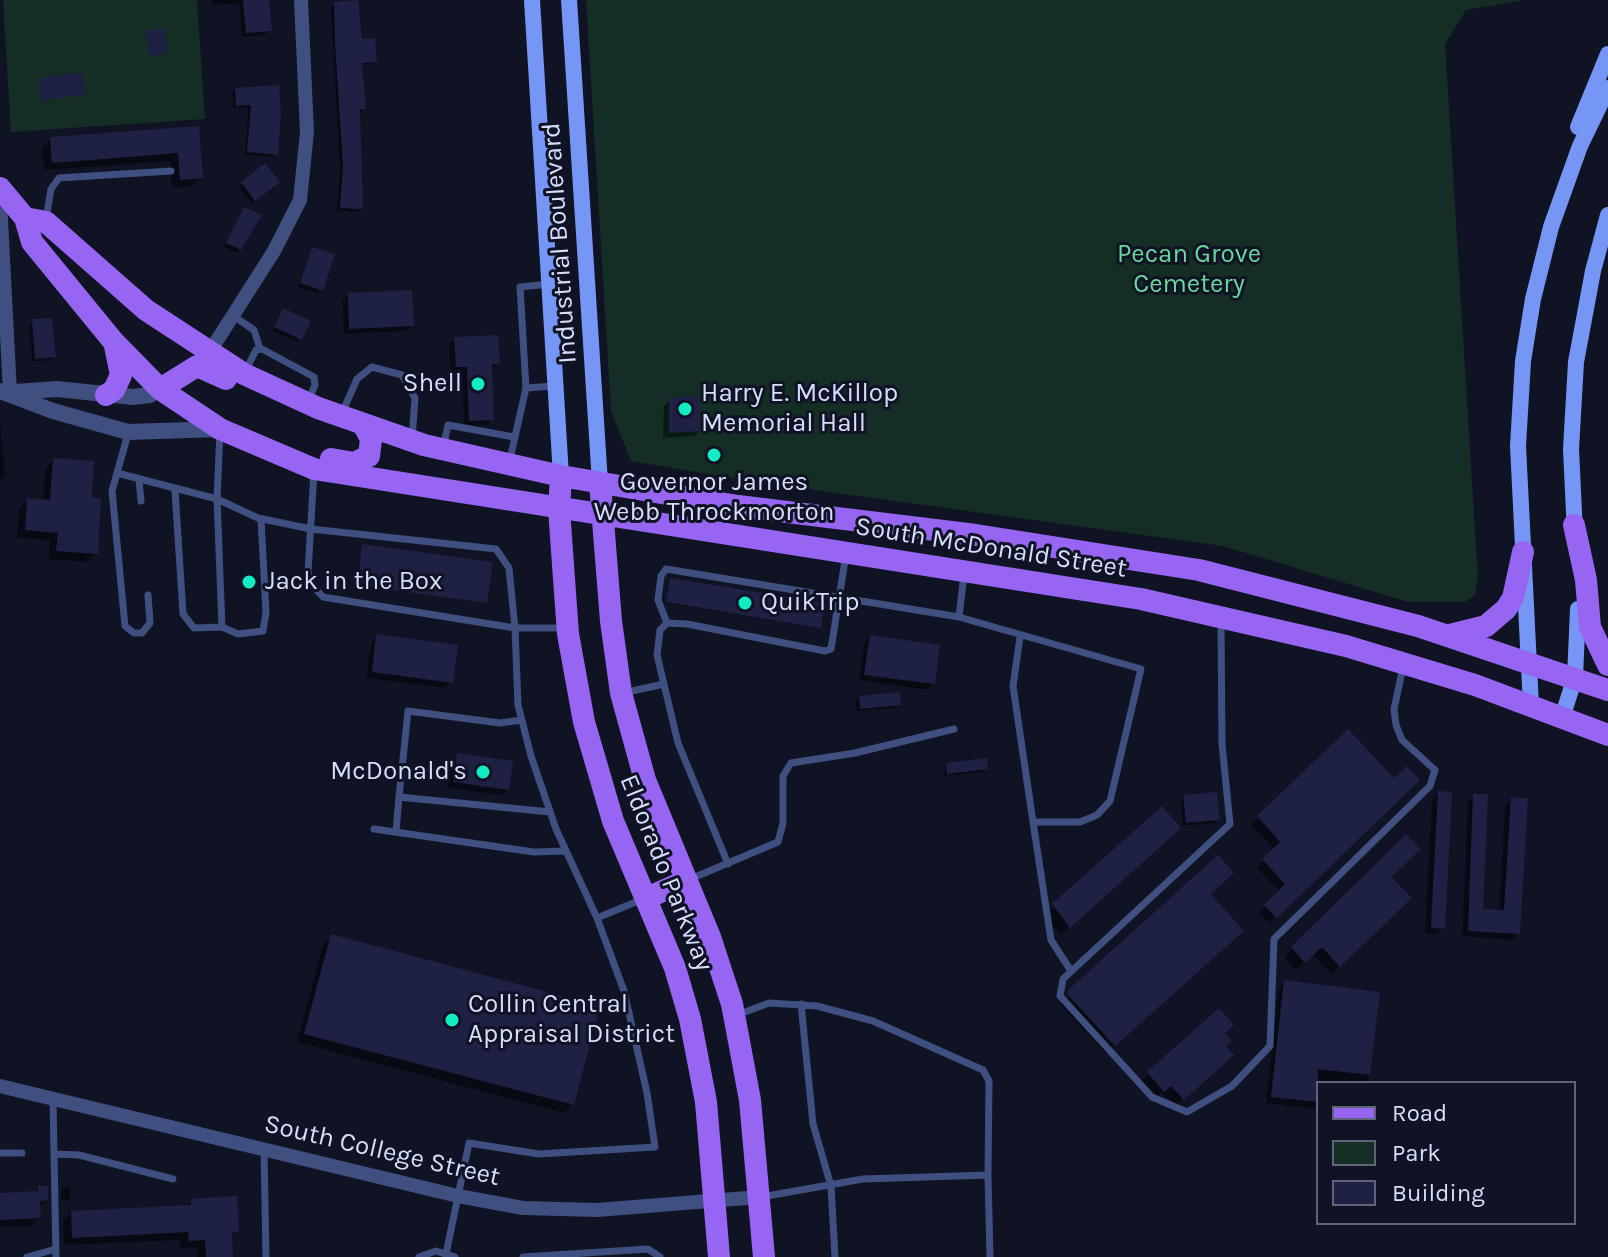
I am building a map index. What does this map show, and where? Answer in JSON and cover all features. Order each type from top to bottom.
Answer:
[{"type":"main road","name":"Industrial Boulevard","points":[[532,0],[561,476]]},
{"type":"main road","name":"Industrial Boulevard","points":[[569,0],[600,483]]},
{"type":"main road","points":[[1531,706],[1518,446],[1523,361],[1539,266],[1568,175],[1578,126],[1608,54]]},
{"type":"main road","points":[[1568,175],[1606,94]]},
{"type":"main road","name":"South McDonald Street","points":[[0,188],[122,292],[209,353],[244,374],[307,403],[412,441],[561,476],[738,506],[850,519],[1199,570],[1449,636],[1608,690]]},
{"type":"main road","points":[[1562,718],[1575,677],[1579,632],[1571,425],[1583,321],[1608,215]]},
{"type":"main road","name":"South McDonald Street","points":[[36,220],[32,242],[113,341],[160,389],[220,429],[314,469],[1088,590],[1221,616],[1404,663],[1608,735]]},
{"type":"main road","points":[[1583,321],[1608,251]]},
{"type":"main road","points":[[106,395],[114,390],[121,375],[113,341]]},
{"type":"main road","points":[[160,389],[185,372],[202,366],[277,405],[338,416]]},
{"type":"main road","points":[[264,450],[289,448],[348,464],[359,463],[371,450],[371,439],[364,426]]},
{"type":"main road","name":"Eldorado Parkway","points":[[561,476],[559,509],[568,628],[597,773],[679,980],[697,1050],[719,1257]]},
{"type":"main road","name":"Eldorado Parkway","points":[[600,483],[611,621],[621,693],[645,780],[710,937],[735,1016],[750,1100],[764,1257]]},
{"type":"main road","points":[[738,506],[739,537]]},
{"type":"main road","points":[[846,554],[850,519]]},
{"type":"main road","points":[[1574,525],[1586,580],[1590,627],[1608,665]]},
{"type":"main road","points":[[1449,636],[1486,626],[1506,609],[1513,598],[1523,552]]},
{"type":"main road","points":[[647,898],[687,880]]},
{"type":"street","points":[[209,353],[274,251],[300,200],[307,132],[301,0]]},
{"type":"street","points":[[0,200],[5,392]]},
{"type":"street","points":[[5,392],[57,389],[142,397],[160,389]]},
{"type":"street","points":[[5,392],[53,411],[128,432],[220,429]]},
{"type":"street","name":"South College Street","points":[[0,1086],[458,1196],[523,1208],[570,1211],[759,1197]]},
{"type":"lane","points":[[36,220],[59,178],[171,171]]},
{"type":"lane","points":[[508,465],[526,388],[520,287],[550,284]]},
{"type":"lane","points":[[232,315],[254,330],[260,349],[314,377],[315,385],[307,403]]},
{"type":"lane","points":[[244,374],[260,349]]},
{"type":"lane","points":[[338,416],[357,379],[372,367],[402,375],[415,398],[412,441]]},
{"type":"lane","points":[[526,388],[556,386]]},
{"type":"lane","points":[[443,450],[448,425],[514,437]]},
{"type":"lane","points":[[220,429],[217,499],[222,627]]},
{"type":"lane","points":[[128,432],[112,491],[125,626],[134,633],[142,633],[150,623],[148,595]]},
{"type":"lane","points":[[314,469],[308,572],[312,585],[323,597],[515,628],[568,628]]},
{"type":"lane","points":[[117,473],[217,499],[261,519],[311,529],[496,549],[509,568],[518,705],[550,812],[597,918],[624,991],[655,1147],[539,1154],[469,1143],[446,1254]]},
{"type":"lane","points":[[139,479],[141,501]]},
{"type":"lane","points":[[175,490],[183,614],[194,628],[222,627],[238,634],[263,631],[266,612],[261,519]]},
{"type":"lane","points":[[667,623],[825,651],[834,647],[846,554]]},
{"type":"lane","points":[[667,623],[658,600],[661,576],[666,569],[959,617],[1020,637],[1141,669],[1110,801],[1097,815],[1080,822],[1033,822]]},
{"type":"lane","points":[[959,617],[964,571]]},
{"type":"lane","points":[[1221,616],[1222,744],[1230,824],[1063,979],[1060,996],[1152,1097],[1187,1112],[1232,1086],[1270,1046],[1274,939],[1430,786],[1435,770],[1402,740],[1396,725],[1394,709],[1404,663]]},
{"type":"lane","points":[[667,623],[656,641],[664,684],[690,780],[728,864]]},
{"type":"lane","points":[[1020,637],[1013,686],[1051,940],[1071,971]]},
{"type":"lane","points":[[621,693],[664,684]]},
{"type":"lane","points":[[396,832],[408,711],[500,723],[522,720]]},
{"type":"lane","points":[[687,880],[778,842],[783,823],[783,776],[791,763],[855,753],[954,729]]},
{"type":"lane","points":[[399,797],[550,812]]},
{"type":"lane","points":[[374,829],[534,852],[566,851]]},
{"type":"lane","points":[[597,918],[647,898]]},
{"type":"lane","points":[[735,1016],[769,1003],[801,1004],[873,1021],[983,1070],[989,1081],[990,1257]]},
{"type":"lane","points":[[801,1004],[813,1124],[831,1186],[835,1257]]},
{"type":"lane","points":[[27,1257],[56,1253],[53,1099]]},
{"type":"lane","points":[[264,1148],[266,1257]]},
{"type":"lane","points":[[0,1153],[22,1153]]},
{"type":"lane","points":[[54,1154],[79,1155],[173,1179]]},
{"type":"lane","points":[[759,1197],[863,1179],[988,1175]]},
{"type":"lane","points":[[523,1257],[648,1249],[660,1257]]},
{"type":"lane","points":[[419,1257],[426,1252],[455,1257]]},
{"type":"green space","points":[[3,0],[197,0],[205,119],[11,132]]},
{"type":"green space","name":"Pecan Grove Cemetery","points":[[586,0],[1524,0],[1466,10],[1445,44],[1478,578],[1475,595],[1465,602],[1408,602],[1223,546],[756,482],[631,461],[611,411]]},
{"type":"building","points":[[243,0],[269,0],[272,31],[246,33]]},
{"type":"building","points":[[358,0],[362,39],[375,38],[377,62],[362,63],[366,109],[360,109],[363,209],[340,208],[343,166],[334,2]]},
{"type":"building","points":[[164,28],[168,53],[150,56],[145,31]]},
{"type":"building","points":[[82,72],[85,94],[42,101],[38,79]]},
{"type":"building","points":[[279,85],[281,114],[278,155],[247,152],[251,105],[236,106],[235,88]]},
{"type":"building","points":[[199,126],[203,178],[180,180],[178,153],[52,163],[50,137]]},
{"type":"building","points":[[265,163],[280,182],[255,201],[241,182]]},
{"type":"building","points":[[244,207],[262,215],[241,250],[226,243]]},
{"type":"building","points":[[312,247],[335,254],[323,291],[300,283]]},
{"type":"building","points":[[412,290],[414,326],[349,329],[348,293]]},
{"type":"building","points":[[283,308],[311,321],[302,340],[274,327]]},
{"type":"building","points":[[52,318],[56,357],[35,359],[32,319]]},
{"type":"building","points":[[498,335],[500,364],[492,364],[494,420],[469,421],[467,367],[456,367],[454,337]]},
{"type":"building","name":"Harry E. McKillop Memorial Hall","points":[[699,396],[702,431],[669,433],[669,398]]},
{"type":"building","points":[[53,458],[94,461],[92,497],[101,498],[98,554],[56,551],[58,533],[25,530],[27,498],[50,500]]},
{"type":"building","points":[[362,544],[493,562],[487,603],[357,585]]},
{"type":"building","name":"QuikTrip","points":[[670,578],[825,603],[821,628],[666,602]]},
{"type":"building","points":[[376,634],[458,645],[453,683],[372,672]]},
{"type":"building","points":[[870,635],[940,645],[935,684],[864,675]]},
{"type":"building","points":[[900,692],[901,705],[860,709],[859,696]]},
{"type":"building","points":[[1348,729],[1394,778],[1407,766],[1420,780],[1277,918],[1264,905],[1285,884],[1262,859],[1280,842],[1257,816]]},
{"type":"building","name":"McDonald's","points":[[457,753],[513,761],[509,790],[453,782]]},
{"type":"building","points":[[987,758],[988,769],[947,774],[946,763]]},
{"type":"building","points":[[1438,791],[1452,792],[1445,929],[1431,928]]},
{"type":"building","points":[[1217,792],[1220,820],[1186,823],[1183,795]]},
{"type":"building","points":[[1473,794],[1488,794],[1483,909],[1504,910],[1511,797],[1528,798],[1520,934],[1468,931]]},
{"type":"building","points":[[1162,806],[1181,828],[1070,928],[1052,904]]},
{"type":"building","points":[[1406,834],[1421,849],[1391,877],[1412,898],[1340,967],[1322,947],[1305,963],[1291,947]]},
{"type":"building","points":[[1218,855],[1234,873],[1211,894],[1244,931],[1115,1046],[1067,994],[1068,990]]},
{"type":"building","name":"Collin Central Appraisal District","points":[[331,934],[600,1006],[574,1105],[304,1034]]},
{"type":"building","points":[[1284,980],[1380,992],[1370,1075],[1318,1069],[1316,1102],[1271,1097]]},
{"type":"building","points":[[1219,1008],[1234,1025],[1225,1033],[1232,1041],[1226,1046],[1234,1055],[1184,1100],[1171,1086],[1164,1092],[1147,1072]]},
{"type":"building","points":[[38,1186],[48,1186],[48,1200],[40,1201],[41,1218],[0,1220],[0,1193],[38,1191]]},
{"type":"building","points":[[237,1196],[239,1232],[232,1233],[233,1257],[206,1257],[205,1240],[189,1241],[188,1232],[72,1238],[71,1211],[191,1205],[191,1199]]},
{"type":"place","name":"Shell","points":[[478,384]]},
{"type":"place","name":"Harry E. McKillop Memorial Hall","points":[[685,409]]},
{"type":"place","name":"Governor James Webb Throckmorton","points":[[714,455]]},
{"type":"place","name":"Jack in the Box","points":[[249,582]]},
{"type":"place","name":"QuikTrip","points":[[745,603]]},
{"type":"place","name":"McDonald's","points":[[483,772]]},
{"type":"place","name":"Collin Central Appraisal District","points":[[452,1020]]}]
